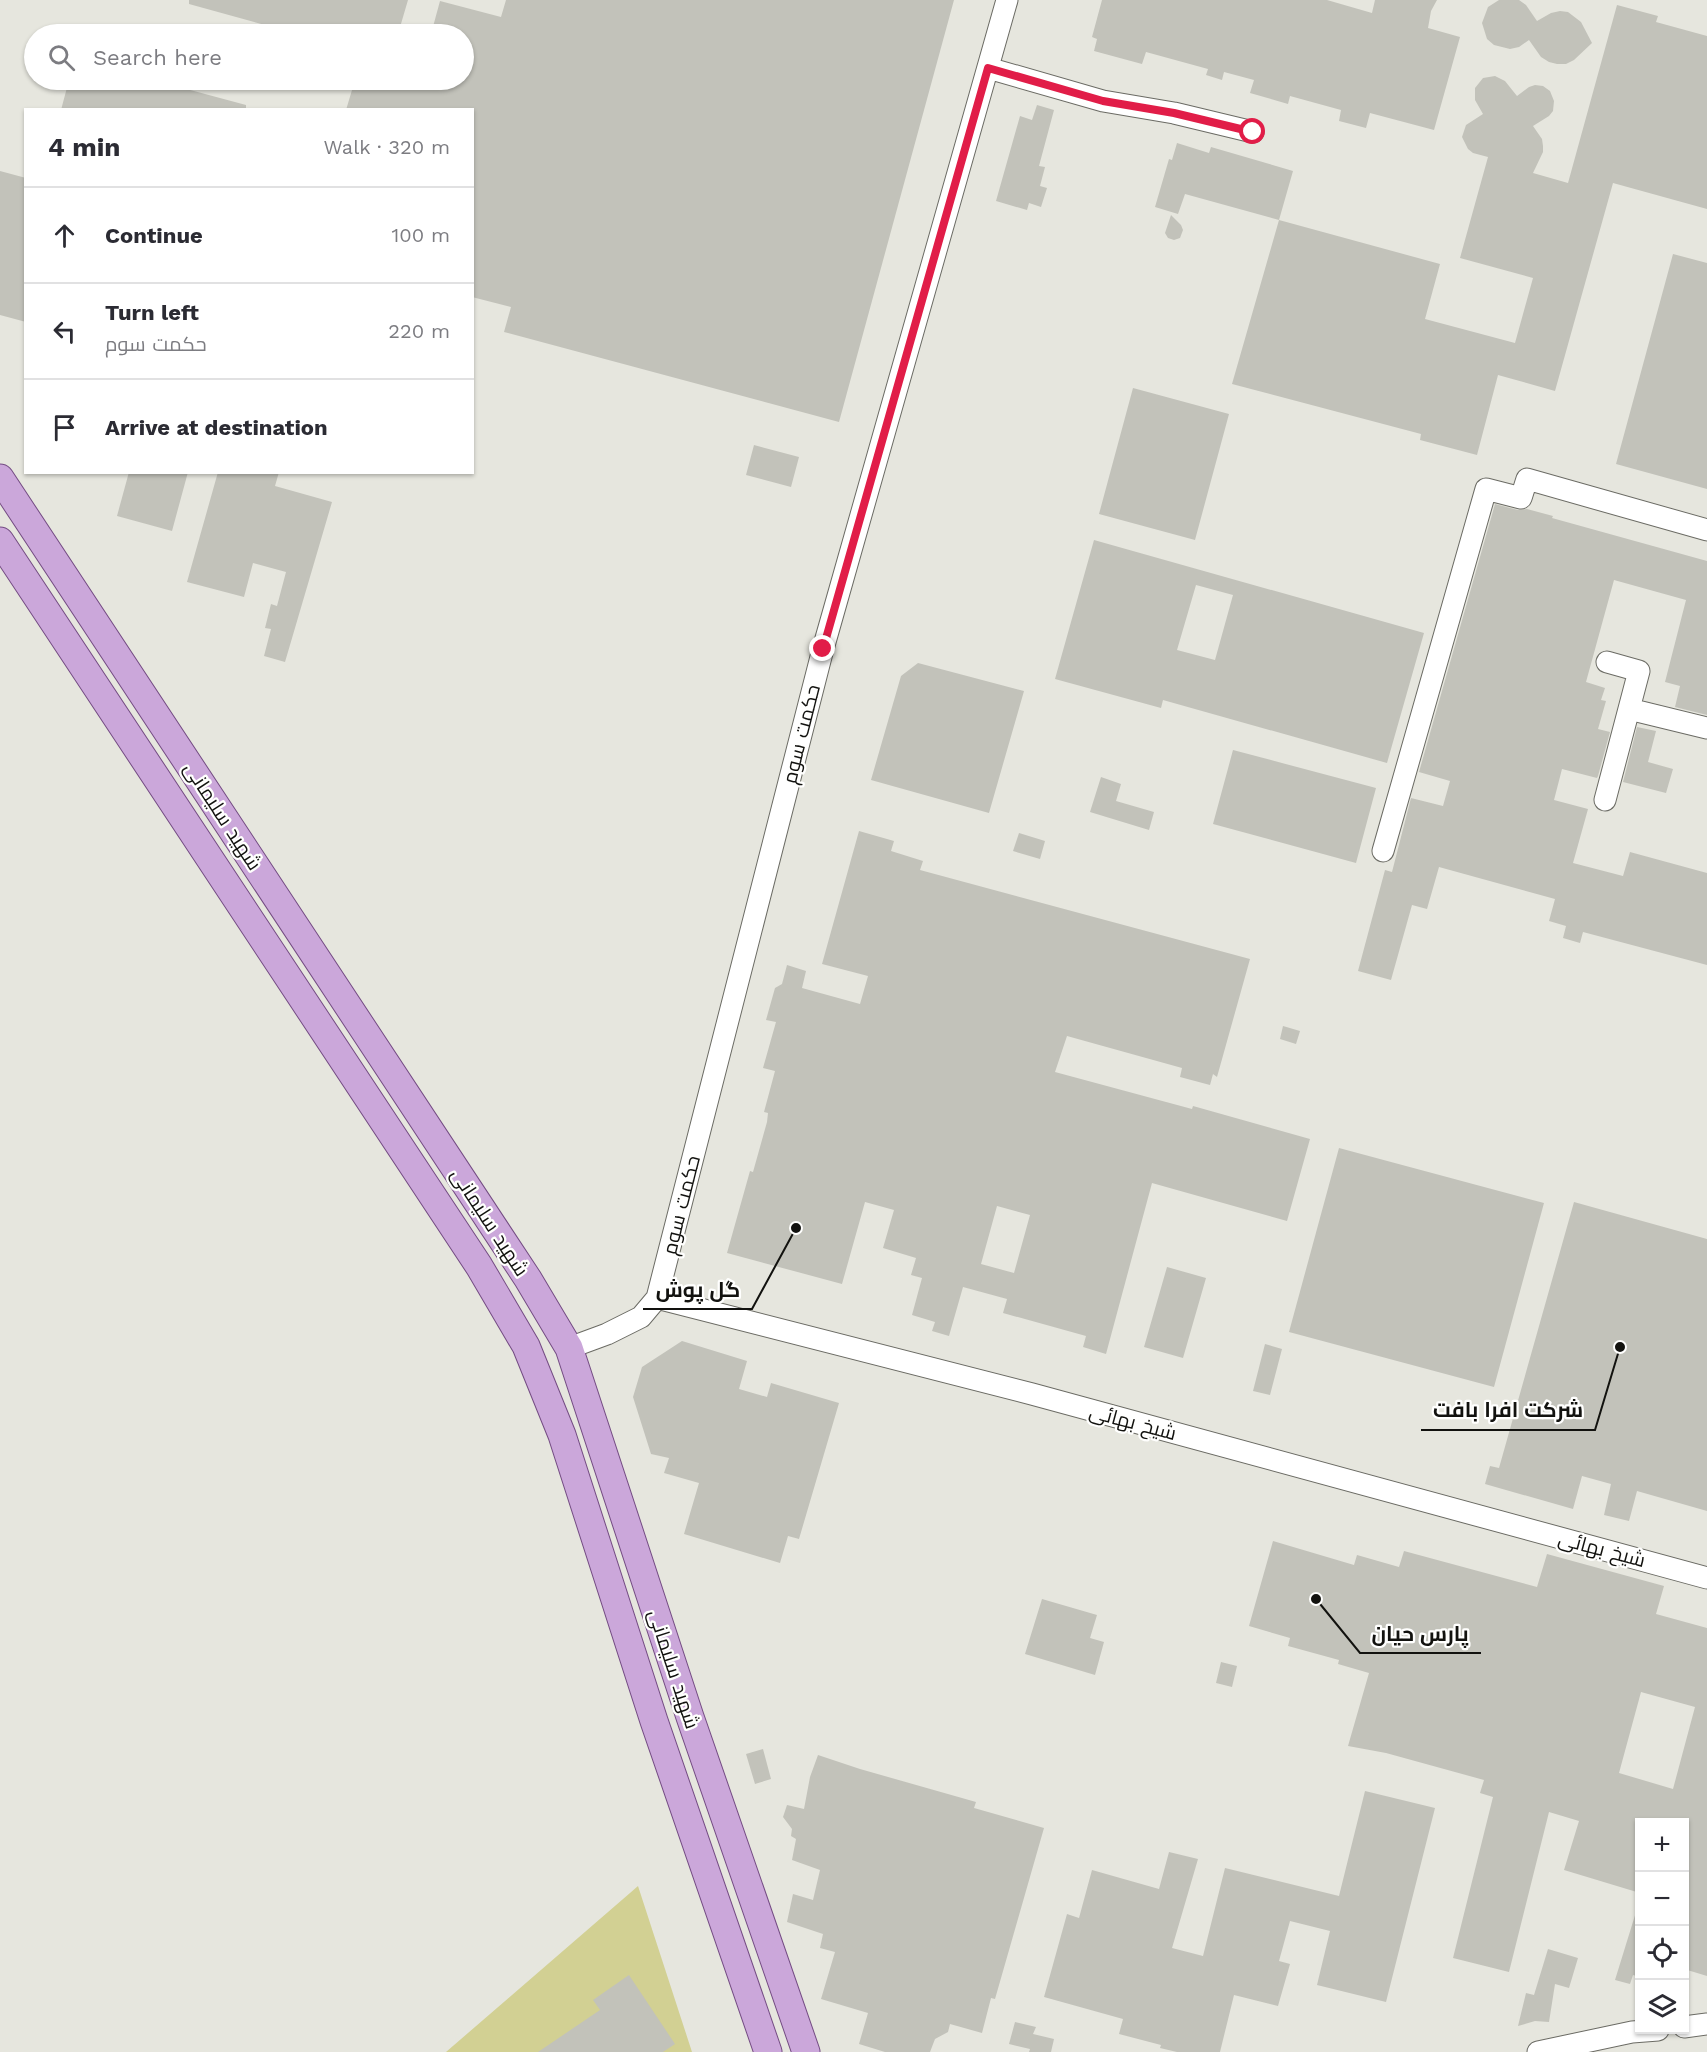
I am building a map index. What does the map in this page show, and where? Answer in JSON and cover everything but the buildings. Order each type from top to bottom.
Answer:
[{"type":"main road","name":"شهید سلیمانی","points":[[0,478],[528,1279],[569,1348],[690,1717],[806,2052]]},
{"type":"main road","name":"شهید سلیمانی","points":[[0,541],[479,1266],[526,1346],[562,1435],[654,1721],[768,2052]]},
{"type":"street","name":"حکمت سوم","points":[[657,1298],[823,649],[1007,0]]},
{"type":"street","points":[[988,68],[1103,101],[1174,113],[1253,132]]},
{"type":"street","points":[[1383,851],[1486,489],[1521,498],[1527,479],[1707,530]]},
{"type":"street","points":[[1605,800],[1639,671],[1607,662]]},
{"type":"street","points":[[1629,709],[1707,728]]},
{"type":"street","points":[[569,1348],[607,1335],[641,1317],[657,1298]]},
{"type":"street","name":"شیخ بهائی","points":[[657,1298],[1032,1394],[1707,1578]]},
{"type":"street","points":[[1689,2026],[1707,2024]]},
{"type":"street","points":[[1538,2052],[1593,2046],[1635,2032]]},
{"type":"shaded area","points":[[638,1886],[692,2052],[446,2052],[630,1893]]},
{"type":"place","name":"گل پوش","points":[[796,1228]]},
{"type":"place","name":"شرکت افرا بافت","points":[[1620,1347]]},
{"type":"place","name":"پارس حیان","points":[[1316,1599]]},
{"type":"route","points":[[823,649],[988,68],[1103,101],[1174,113],[1253,132]]}]
